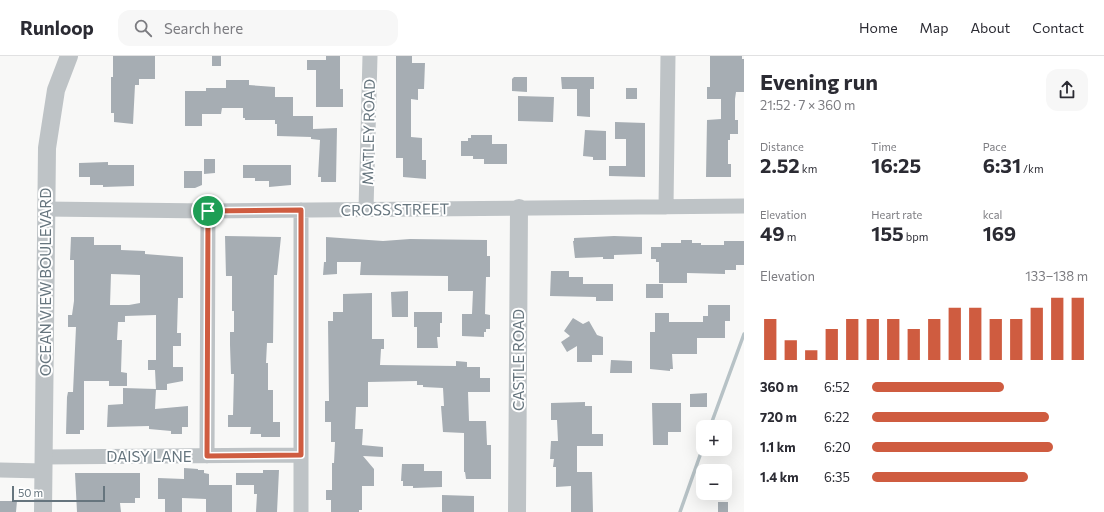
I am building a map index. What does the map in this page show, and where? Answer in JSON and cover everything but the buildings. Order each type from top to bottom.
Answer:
[{"type":"street","name":"OCEAN VIEW BOULEVARD","points":[[43,512],[45,209],[47,148],[54,97],[69,56]]},
{"type":"street","name":"MATLEY ROAD","points":[[366,209],[370,56]]},
{"type":"street","points":[[666,207],[668,56]]},
{"type":"street","name":"CROSS STREET","points":[[45,209],[208,211],[744,206]]},
{"type":"street","name":"CASTLE ROAD","points":[[517,512],[519,208]]},
{"type":"street","points":[[301,210],[301,512]]},
{"type":"street","points":[[207,456],[208,211]]},
{"type":"street","name":"DAISY LANE","points":[[0,470],[44,464],[207,456],[301,455]]},
{"type":"waterway","points":[[713,420],[744,334]]},
{"type":"waterway","points":[[680,512],[700,456]]},
{"type":"route","points":[[301,210],[301,455],[207,456],[208,211],[301,210]]}]
